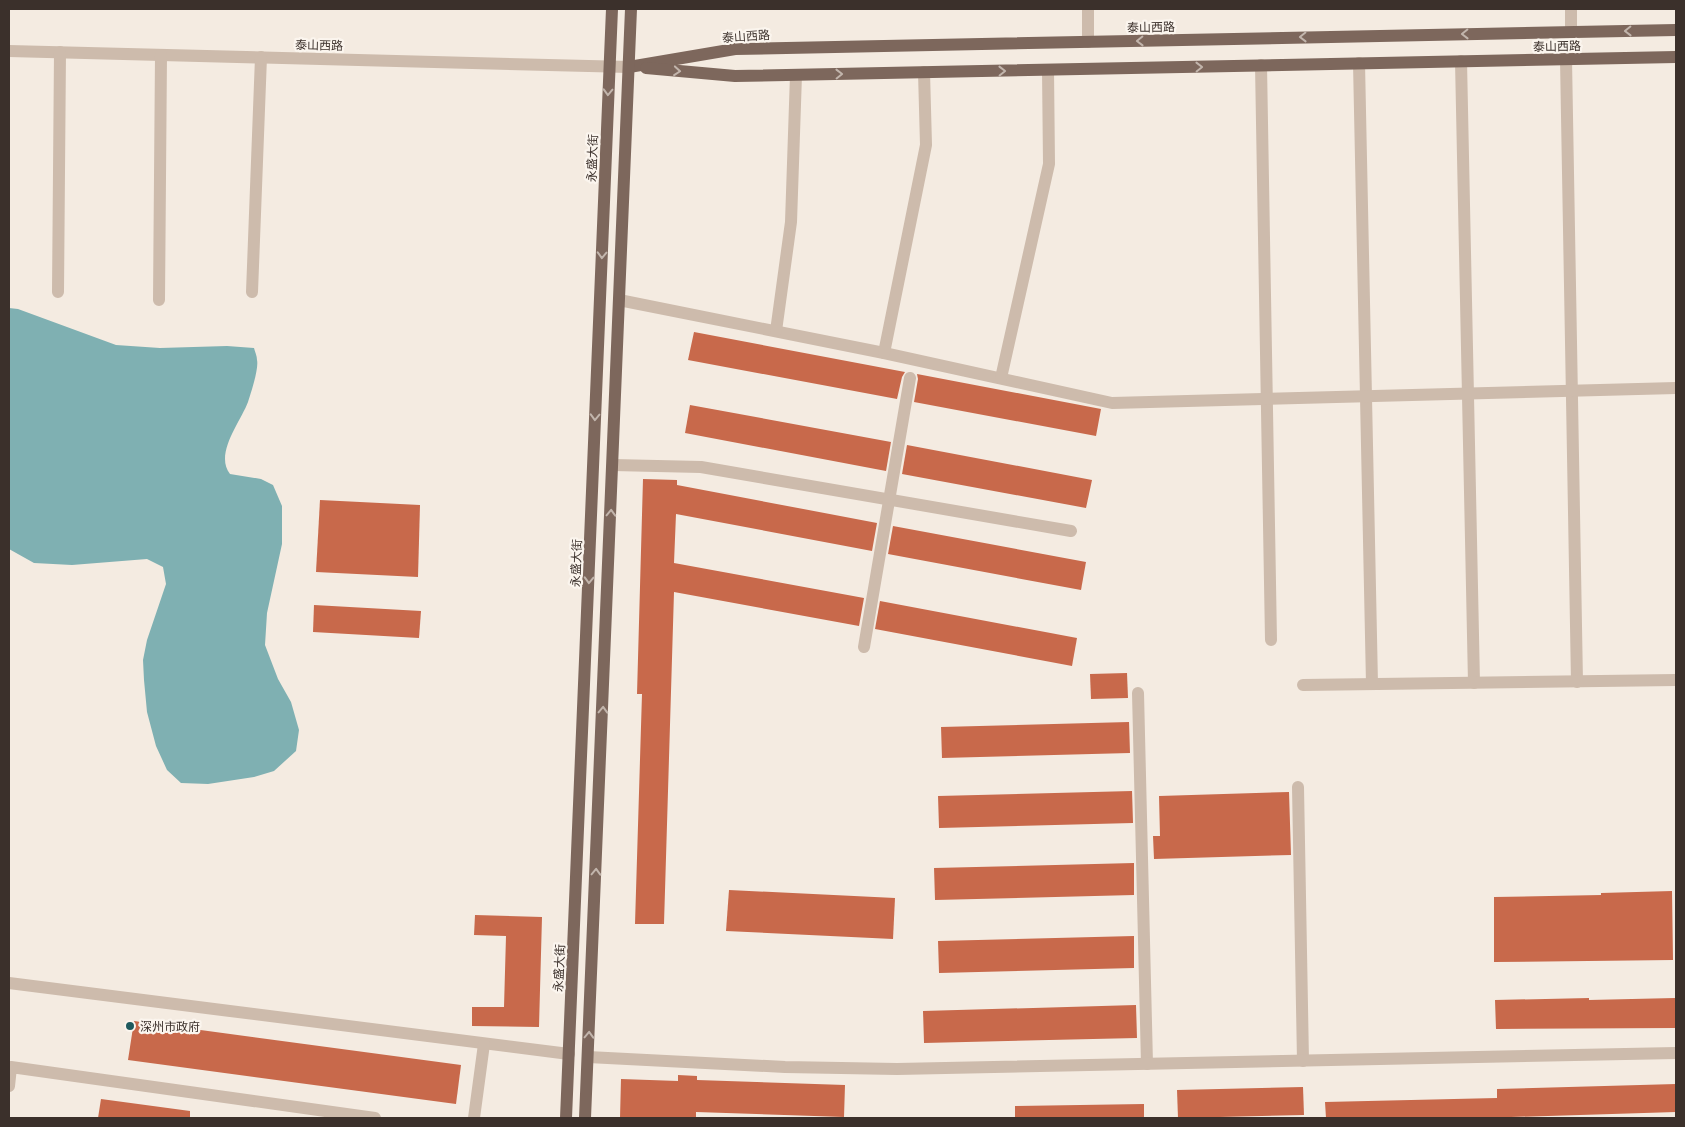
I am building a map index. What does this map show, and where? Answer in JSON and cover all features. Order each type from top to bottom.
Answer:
[{"type":"main road","name":"永盛大街","points":[[566,1118],[612,9]]},
{"type":"main road","points":[[585,1118],[631,9]]},
{"type":"main road","name":"泰山西路","points":[[629,67],[735,49],[1676,30]]},
{"type":"main road","name":"泰山西路","points":[[629,67],[735,76],[1676,57]]},
{"type":"street","points":[[1088,9],[1088,42]]},
{"type":"street","points":[[1571,9],[1571,32]]},
{"type":"street","name":"泰山西路","points":[[9,51],[629,67]]},
{"type":"street","points":[[58,292],[60,52]]},
{"type":"street","points":[[158,300],[161,55]]},
{"type":"street","points":[[252,292],[261,57]]},
{"type":"street","points":[[1566,59],[1577,682]]},
{"type":"street","points":[[1461,61],[1474,683]]},
{"type":"street","points":[[1360,64],[1372,684]]},
{"type":"street","points":[[1261,66],[1271,640]]},
{"type":"street","points":[[1001,378],[1049,164],[1048,70]]},
{"type":"street","points":[[884,352],[926,145],[924,72]]},
{"type":"street","points":[[776,331],[791,222],[796,75]]},
{"type":"street","points":[[619,300],[884,352],[1112,403],[1676,388]]},
{"type":"street","points":[[864,647],[910,378]]},
{"type":"street","points":[[612,465],[700,467],[1071,531]]},
{"type":"street","points":[[1303,685],[1676,680]]},
{"type":"street","points":[[1138,693],[1147,1064]]},
{"type":"street","points":[[1298,787],[1303,1061]]},
{"type":"street","points":[[9,983],[569,1054]]},
{"type":"street","points":[[474,1118],[484,1044]]},
{"type":"street","points":[[588,1057],[785,1067],[897,1069],[1676,1053]]},
{"type":"street","points":[[9,1086],[11,1067],[376,1118]]},
{"type":"water","points":[[9,308],[18,309],[116,345],[160,348],[227,346],[254,348],[257,357],[257,369],[254,381],[248,402],[230,438],[225,457],[226,466],[230,474],[261,479],[273,485],[282,506],[282,544],[267,613],[265,645],[278,679],[291,702],[299,730],[296,751],[274,771],[254,777],[208,784],[181,783],[167,770],[156,746],[147,712],[143,660],[147,640],[166,584],[163,567],[147,559],[72,565],[34,563],[9,549]]},
{"type":"building","points":[[694,332],[905,372],[897,399],[688,360]]},
{"type":"building","points":[[917,374],[1101,409],[1096,436],[914,402],[918,379]]},
{"type":"building","points":[[690,405],[891,442],[886,471],[685,433]]},
{"type":"building","points":[[907,445],[1092,480],[1086,508],[902,474]]},
{"type":"building","points":[[643,479],[677,480],[677,485],[877,523],[872,551],[676,514],[674,563],[864,598],[859,626],[674,592],[664,924],[635,924],[642,694],[637,694]]},
{"type":"building","points":[[320,500],[420,505],[418,577],[316,572]]},
{"type":"building","points":[[893,526],[1086,562],[1081,590],[888,554]]},
{"type":"building","points":[[880,601],[1077,638],[1072,666],[875,629]]},
{"type":"building","points":[[314,605],[421,611],[419,638],[313,632]]},
{"type":"building","points":[[1127,673],[1128,698],[1091,699],[1090,674]]},
{"type":"building","points":[[1129,722],[1130,753],[942,758],[941,727]]},
{"type":"building","points":[[1132,791],[1133,823],[939,828],[938,796]]},
{"type":"building","points":[[1289,792],[1291,855],[1154,859],[1153,836],[1160,836],[1159,796]]},
{"type":"building","points":[[1134,863],[1134,895],[935,900],[934,868]]},
{"type":"building","points":[[729,890],[895,898],[893,939],[726,931]]},
{"type":"building","points":[[1672,891],[1673,960],[1494,962],[1494,897],[1601,895],[1601,893]]},
{"type":"building","points":[[475,915],[542,917],[539,1027],[472,1026],[472,1007],[504,1007],[506,936],[474,935]]},
{"type":"building","points":[[1134,936],[1134,968],[939,973],[938,941]]},
{"type":"building","points":[[1589,998],[1589,1000],[1675,998],[1675,1028],[1496,1029],[1495,1000]]},
{"type":"building","points":[[1136,1005],[1137,1038],[924,1043],[923,1011]]},
{"type":"building","points":[[134,1021],[461,1065],[456,1104],[128,1060]]},
{"type":"building","points":[[678,1075],[697,1076],[697,1080],[845,1085],[844,1117],[696,1112],[696,1118],[620,1118],[621,1079],[678,1081]]},
{"type":"building","points":[[1676,1084],[1676,1112],[1481,1118],[1326,1118],[1325,1102],[1497,1098],[1497,1089]]},
{"type":"building","points":[[1303,1087],[1304,1115],[1178,1118],[1177,1090]]},
{"type":"building","points":[[101,1099],[190,1111],[190,1118],[98,1118]]},
{"type":"building","points":[[1144,1104],[1144,1118],[1015,1118],[1015,1106]]},
{"type":"place","name":"深州市政府","points":[[130,1026]]}]
